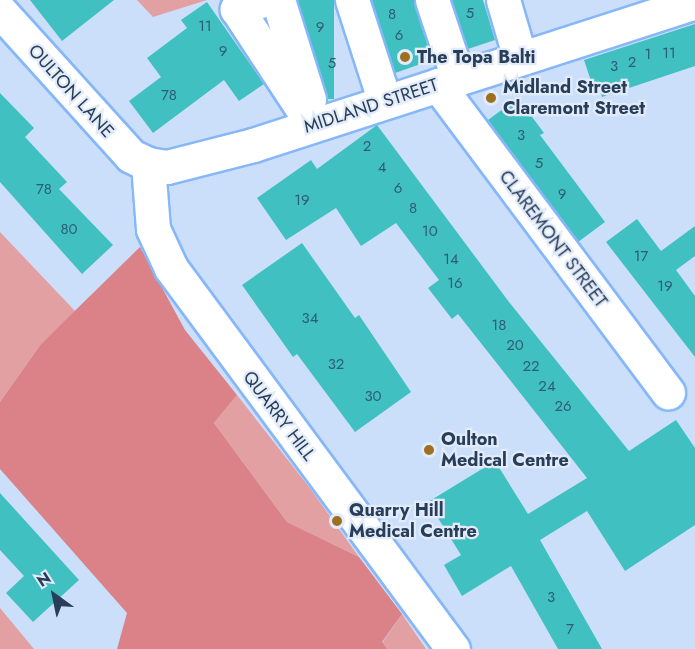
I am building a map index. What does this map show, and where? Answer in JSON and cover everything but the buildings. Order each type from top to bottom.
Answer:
[{"type":"street","points":[[352,0],[385,102]]},
{"type":"street","name":"CLAREMONT STREET","points":[[432,0],[448,81],[668,393]]},
{"type":"street","points":[[503,0],[520,58]]},
{"type":"street","points":[[264,1],[311,106],[313,125]]},
{"type":"street","name":"MIDLAND STREET","points":[[148,164],[185,165],[695,2]]},
{"type":"street","name":"OULTON LANE","points":[[0,11],[118,143],[148,164]]},
{"type":"street","name":"QUARRY HILL","points":[[148,164],[153,229],[171,268],[453,649]]},
{"type":"shaded area","points":[[137,0],[207,0],[153,17]]},
{"type":"shaded area","points":[[0,232],[75,311],[41,344],[0,402]]},
{"type":"shaded area","points":[[140,247],[185,330],[237,395],[214,423],[287,522],[359,557],[402,614],[382,642],[387,649],[117,649],[127,613],[0,469],[0,402],[41,344]]},
{"type":"shaded area","points":[[237,395],[309,487],[359,557],[287,522],[214,423]]},
{"type":"shaded area","points":[[0,608],[34,649],[0,649]]},
{"type":"shaded area","points":[[402,614],[426,649],[387,649],[382,643]]},
{"type":"place","name":"The Topa Balti","points":[[405,57]]},
{"type":"place","name":"Midland Street Claremont Street","points":[[491,98]]},
{"type":"place","name":"Oulton Medical Centre","points":[[429,450]]},
{"type":"place","name":"Quarry Hill Medical Centre","points":[[337,521]]}]
